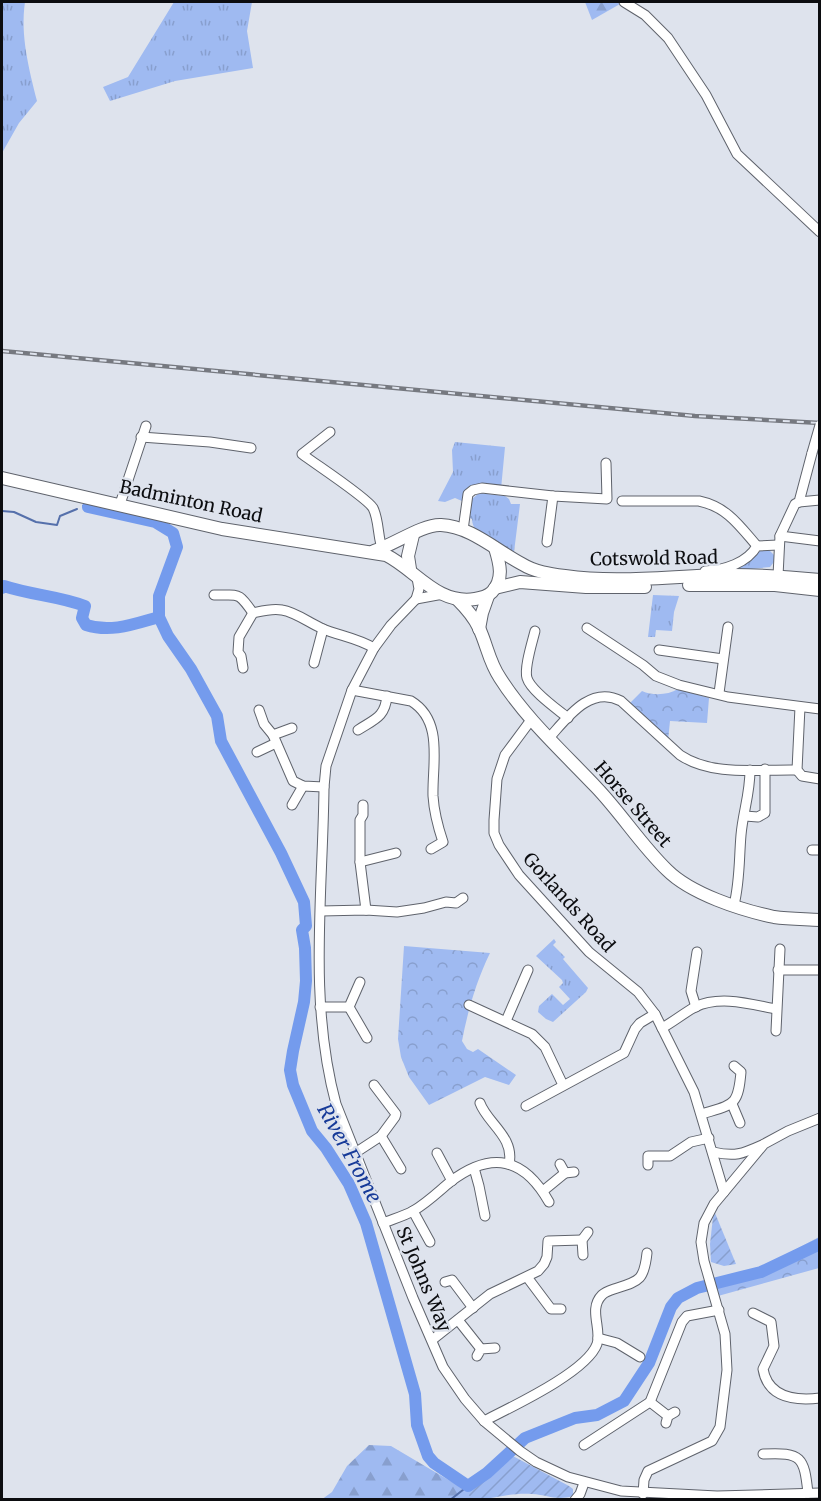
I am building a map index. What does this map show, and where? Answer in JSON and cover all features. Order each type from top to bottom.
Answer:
[{"type":"main road","name":"Badminton Road","points":[[2,478],[222,529],[380,552],[413,574]]},
{"type":"main road","points":[[380,552],[427,526],[437,524],[449,525],[495,548],[500,571],[499,581],[482,613],[479,628]]},
{"type":"main road","points":[[413,535],[408,556],[413,574],[429,588],[457,599],[477,599],[492,592]]},
{"type":"main road","name":"Cotswold Road","points":[[495,548],[539,572],[566,576],[636,579],[732,575],[819,580]]},
{"type":"main road","name":"Cotswold Road","points":[[492,592],[520,582],[617,588],[775,585],[819,590]]},
{"type":"main road","name":"Horse Street","points":[[457,599],[479,628],[495,671],[531,720],[601,792],[676,878],[694,889],[734,905],[772,916],[819,920]]},
{"type":"street","points":[[624,2],[645,15],[668,38],[706,96],[737,154],[819,232]]},
{"type":"street","points":[[778,576],[779,540],[791,511],[799,502],[819,425]]},
{"type":"street","points":[[120,504],[146,426]]},
{"type":"street","points":[[330,432],[302,454],[372,508],[380,530],[380,552]]},
{"type":"street","points":[[141,437],[210,438],[251,448]]},
{"type":"street","points":[[463,531],[468,494],[482,488],[607,499],[606,463]]},
{"type":"street","points":[[547,542],[553,496]]},
{"type":"street","points":[[622,501],[636,506],[699,501],[718,507],[729,515],[757,546],[779,540],[819,541]]},
{"type":"street","points":[[799,502],[819,501]]},
{"type":"street","points":[[550,521],[560,522]]},
{"type":"street","points":[[380,530],[396,543]]},
{"type":"street","name":"Cotswold Road","points":[[663,573],[714,570],[737,564],[752,555],[757,546]]},
{"type":"street","points":[[413,574],[419,589],[416,600],[442,594]]},
{"type":"street","points":[[214,595],[229,594],[240,597],[253,613]]},
{"type":"street","name":"St Johns Way","points":[[416,600],[391,625],[374,648],[352,690],[326,766],[320,1007],[329,1078],[336,1104],[443,1366],[465,1400],[484,1421],[520,1451],[547,1468],[584,1483],[643,1494],[717,1498],[819,1493]]},
{"type":"street","points":[[253,613],[279,609],[289,611],[323,629],[359,639],[374,648]]},
{"type":"street","points":[[243,668],[238,652],[239,637],[253,613]]},
{"type":"street","points":[[719,693],[728,627]]},
{"type":"street","points":[[587,628],[644,665],[656,676],[679,685],[728,697],[819,709]]},
{"type":"street","points":[[314,663],[323,629]]},
{"type":"street","points":[[532,637],[527,678],[568,718]]},
{"type":"street","points":[[666,648],[723,659]]},
{"type":"street","points":[[352,690],[402,698],[417,705],[429,724],[433,735],[434,798],[443,842],[431,849]]},
{"type":"street","points":[[358,730],[383,714],[387,696]]},
{"type":"street","points":[[549,738],[591,699],[615,698],[688,761],[704,767],[797,770]]},
{"type":"street","points":[[800,707],[797,770],[802,776],[819,779]]},
{"type":"street","points":[[263,714],[264,724],[274,739],[290,777],[303,786],[324,787]]},
{"type":"street","name":"Gorlands Road","points":[[531,720],[506,755],[497,780],[494,832],[499,845],[519,875],[589,952],[638,992],[655,1014],[685,1070],[702,1114],[724,1192]]},
{"type":"street","points":[[257,752],[292,728]]},
{"type":"street","points":[[745,816],[758,817],[765,813],[765,769]]},
{"type":"street","points":[[734,905],[738,890],[741,838],[749,793],[750,770]]},
{"type":"street","points":[[292,805],[303,786]]},
{"type":"street","points":[[363,805],[363,815],[360,820],[360,862],[366,910]]},
{"type":"street","points":[[360,862],[396,853]]},
{"type":"street","points":[[321,911],[411,911],[446,902],[456,903],[463,898]]},
{"type":"street","points":[[776,1031],[780,949]]},
{"type":"street","points":[[696,1007],[691,991],[697,952]]},
{"type":"street","points":[[506,1021],[528,970]]},
{"type":"street","points":[[778,970],[819,970]]},
{"type":"street","points":[[349,1007],[360,982]]},
{"type":"street","points":[[662,1028],[696,1007],[721,1001],[736,1001],[776,1009]]},
{"type":"street","points":[[469,1005],[532,1034],[545,1047],[563,1085]]},
{"type":"street","points":[[320,1007],[349,1007]]},
{"type":"street","points":[[349,1007],[367,1038]]},
{"type":"street","points":[[526,1106],[624,1053],[635,1029],[655,1014]]},
{"type":"street","points":[[702,1114],[732,1104],[739,1093],[742,1070]]},
{"type":"street","points":[[355,1153],[381,1136],[400,1114],[374,1084]]},
{"type":"street","points":[[480,1103],[483,1112],[498,1127],[507,1145],[511,1154],[509,1164]]},
{"type":"street","points":[[732,1104],[740,1123]]},
{"type":"street","points":[[713,1152],[730,1156],[738,1155],[819,1118]]},
{"type":"street","points":[[381,1136],[401,1169]]},
{"type":"street","points":[[648,1155],[670,1156],[691,1142],[709,1138]]},
{"type":"street","points":[[643,1494],[644,1480],[648,1471],[712,1441],[720,1427],[727,1370],[725,1334],[701,1242],[704,1223],[714,1204],[764,1144]]},
{"type":"street","points":[[437,1154],[452,1181]]},
{"type":"street","points":[[383,1223],[412,1211],[452,1181],[474,1168],[493,1163],[509,1164],[530,1175],[549,1203]]},
{"type":"street","points":[[474,1168],[485,1216]]},
{"type":"street","points":[[543,1191],[567,1170]]},
{"type":"street","points":[[412,1211],[430,1242]]},
{"type":"street","points":[[432,1340],[490,1294],[538,1271],[547,1257],[548,1241],[585,1236],[583,1255]]},
{"type":"street","points":[[484,1421],[553,1384],[590,1356],[598,1338],[595,1313],[602,1294],[634,1284],[649,1271],[647,1253]]},
{"type":"street","points":[[527,1277],[551,1309],[561,1309]]},
{"type":"street","points":[[452,1278],[473,1308]]},
{"type":"street","points":[[584,1445],[650,1402],[682,1322],[687,1316],[719,1310]]},
{"type":"street","points":[[753,1313],[771,1322],[774,1346],[763,1369],[768,1385],[776,1392],[796,1400],[819,1398]]},
{"type":"street","points":[[458,1320],[479,1352],[495,1348]]},
{"type":"street","points":[[598,1338],[617,1343],[634,1356]]},
{"type":"street","points":[[650,1402],[670,1417]]},
{"type":"street","points":[[763,1454],[791,1455],[800,1460],[806,1471],[808,1494]]},
{"type":"street","points":[[575,1500],[584,1483]]},
{"type":"green space","points":[[2,2],[25,2],[24,39],[37,101],[19,123],[2,153]]},
{"type":"green space","points":[[174,2],[252,2],[247,31],[253,68],[175,81],[110,101],[103,87],[128,77]]},
{"type":"green space","points":[[585,2],[616,2],[620,4],[592,20]]},
{"type":"green space","points":[[455,442],[505,447],[501,489],[464,496],[462,501],[455,498],[445,502],[438,501],[453,472],[452,450]]},
{"type":"green space","points":[[479,493],[505,496],[511,504],[520,504],[514,552],[488,540],[473,525],[470,518],[471,500]]},
{"type":"green space","points":[[764,549],[774,555],[774,562],[770,567],[722,572]]},
{"type":"green space","points":[[653,595],[679,596],[672,631],[656,630],[655,637],[648,637]]},
{"type":"green space","points":[[678,689],[709,698],[707,723],[670,721],[668,741],[630,703],[642,691],[660,694]]},
{"type":"green space","points":[[554,939],[556,942],[553,945],[588,988],[553,1022],[538,1012],[539,1006],[552,994],[563,1005],[570,999],[559,987],[563,983],[562,980],[536,956]]},
{"type":"green space","points":[[404,946],[490,953],[473,996],[462,1041],[467,1049],[473,1052],[478,1049],[516,1075],[509,1085],[485,1077],[429,1105],[409,1077],[401,1057],[398,1039]]},
{"type":"green space","points":[[715,1213],[736,1264],[724,1266],[711,1262],[710,1244]]},
{"type":"green space","points":[[819,1237],[819,1268],[718,1296],[713,1281],[768,1264]]},
{"type":"green space","points":[[369,1445],[391,1446],[457,1485],[474,1499],[321,1500],[332,1492],[347,1466]]},
{"type":"green space","points":[[511,1455],[569,1486],[573,1489],[573,1496],[557,1498],[525,1494],[474,1500],[464,1491],[485,1478]]},
{"type":"waterway","points":[[83,506],[88,507]]},
{"type":"waterway","points":[[88,507],[155,522],[173,533],[177,547],[159,596],[159,617]]},
{"type":"waterway","points":[[2,511],[14,512],[36,522],[57,525],[60,516],[77,509]]},
{"type":"waterway","name":"River Frome","points":[[2,588],[4,586],[85,606],[82,618],[86,625],[95,627],[122,627],[159,617],[168,636],[191,669],[217,716],[221,741],[281,853],[304,902],[306,926],[302,930],[306,981],[290,1070],[293,1085],[312,1131],[349,1184],[366,1223],[415,1394],[417,1425],[428,1456],[434,1463],[468,1486],[487,1473],[525,1438],[575,1418],[597,1415],[624,1401],[649,1363],[671,1307],[678,1298],[697,1288],[761,1272],[820,1244]]},
{"type":"waterway","points":[[450,1500],[468,1486]]},
{"type":"railway","points":[[2,351],[695,416],[820,423]]}]
